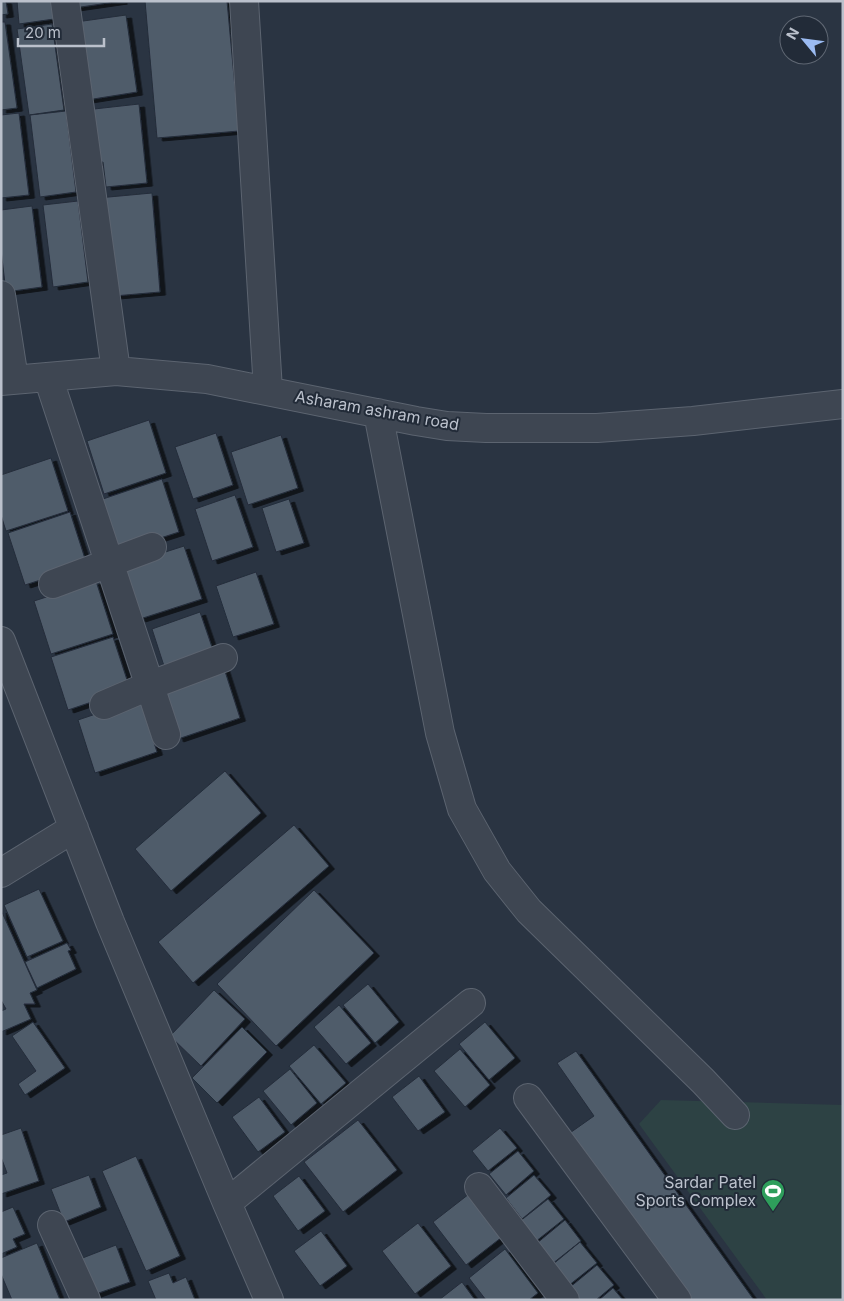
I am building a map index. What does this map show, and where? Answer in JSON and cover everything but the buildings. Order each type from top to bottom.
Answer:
[{"type":"street","points":[[65,1],[116,371]]},
{"type":"street","points":[[244,1],[268,390]]},
{"type":"street","points":[[1,295],[8,380]]},
{"type":"street","name":"Asharam ashram road","points":[[8,380],[116,371],[207,379],[447,426],[486,428],[597,428],[693,421],[843,404]]},
{"type":"street","points":[[48,377],[166,735]]},
{"type":"street","points":[[378,413],[440,733],[462,809],[497,871],[529,911],[704,1082],[735,1115]]},
{"type":"street","points":[[53,584],[152,547]]},
{"type":"street","points":[[1,640],[110,922],[226,1203],[269,1300]]},
{"type":"street","points":[[104,705],[224,658]]},
{"type":"street","points":[[1,873],[74,828]]},
{"type":"street","points":[[226,1203],[471,1003]]},
{"type":"street","points":[[528,1098],[676,1300]]},
{"type":"street","points":[[479,1187],[565,1300]]},
{"type":"street","points":[[52,1225],[86,1300]]},
{"type":"green space","name":"Sardar Patel Sports Complex","points":[[661,1100],[843,1105],[843,1300],[767,1300],[639,1124]]},
{"type":"place","name":"Sardar Patel Sports Complex","points":[[773,1212]]}]
